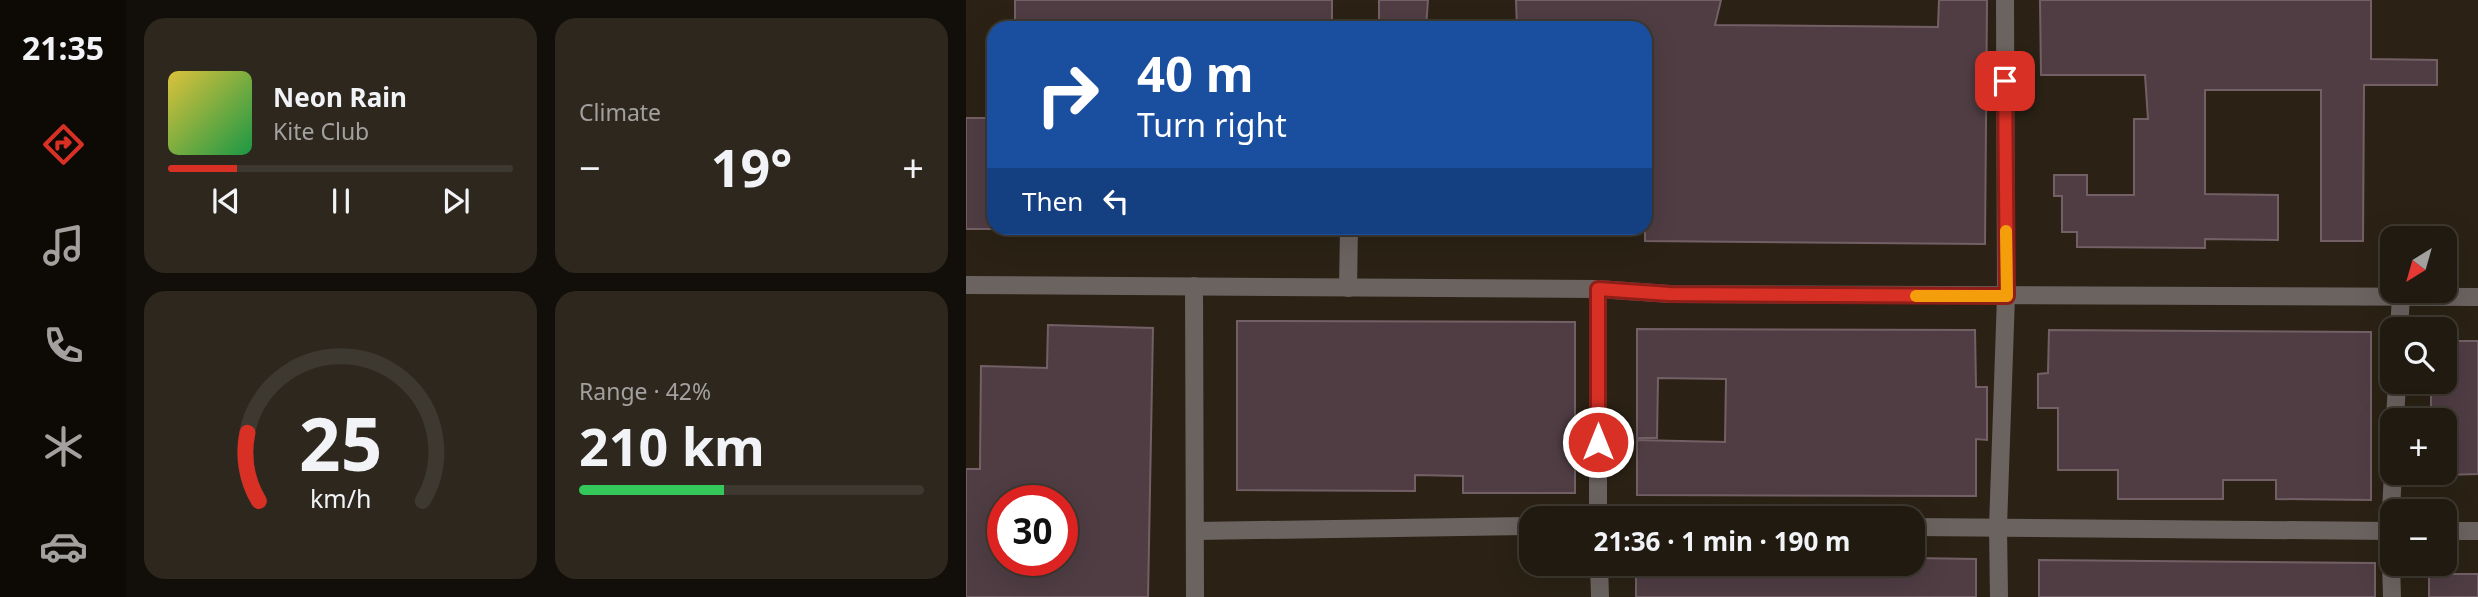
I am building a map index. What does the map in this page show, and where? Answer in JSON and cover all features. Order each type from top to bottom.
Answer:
[{"type":"street","points":[[1999,597],[1998,527],[2007,296],[2005,0]]},
{"type":"street","points":[[1348,288],[1349,235]]},
{"type":"street","points":[[966,285],[1598,289],[1670,294],[2380,297]]},
{"type":"street","points":[[1194,286],[1195,597]]},
{"type":"street","points":[[1598,289],[1598,506]]},
{"type":"street","points":[[2457,297],[2478,297]]},
{"type":"street","points":[[1196,531],[1519,526]]},
{"type":"street","points":[[1925,527],[2380,531]]},
{"type":"street","points":[[2457,531],[2478,531]]},
{"type":"street","points":[[1599,576],[1600,597]]},
{"type":"street","points":[[2392,576],[2392,597]]},
{"type":"building","points":[[1015,0],[1332,0],[1332,21],[1015,21]]},
{"type":"building","points":[[1379,0],[1428,0],[1426,21],[1379,21]]},
{"type":"building","points":[[1516,0],[1721,0],[1715,25],[1938,27],[1939,0],[1987,0],[1985,244],[1645,241],[1645,235],[1652,235],[1652,21],[1517,21]]},
{"type":"building","points":[[2040,0],[2371,0],[2371,59],[2437,60],[2437,85],[2364,85],[2363,241],[2321,241],[2321,90],[2205,90],[2205,194],[2278,195],[2278,240],[2205,239],[2205,248],[2077,247],[2077,232],[2062,232],[2062,196],[2054,196],[2054,175],[2087,175],[2087,195],[2134,195],[2134,119],[2148,119],[2145,75],[2041,75]]},
{"type":"building","points":[[966,118],[987,118],[987,229],[966,229]]},
{"type":"building","points":[[1237,321],[1575,322],[1575,493],[1463,493],[1463,476],[1415,475],[1415,491],[1237,490]]},
{"type":"building","points":[[1048,325],[1153,328],[1148,597],[966,597],[966,469],[980,469],[981,366],[1047,368]]},
{"type":"building","points":[[1637,329],[1975,330],[1976,387],[1987,387],[1987,440],[1976,439],[1976,496],[1637,495],[1637,440],[1725,442],[1726,379],[1658,378],[1657,438],[1637,438]]},
{"type":"building","points":[[2049,330],[2371,332],[2371,500],[2276,499],[2276,480],[2223,480],[2223,499],[2118,499],[2118,470],[2058,470],[2058,408],[2038,408],[2038,374],[2048,373]]},
{"type":"building","points":[[2457,341],[2478,341],[2478,474],[2457,475],[2457,408],[2431,408],[2431,394],[2457,394]]},
{"type":"building","points":[[1925,558],[1976,559],[1976,597],[1636,597],[1636,576],[1925,576]]},
{"type":"building","points":[[2039,560],[2375,563],[2375,597],[2039,597]]},
{"type":"building","points":[[2478,574],[2478,597],[2429,597],[2429,576]]},
{"type":"slow traffic","points":[[1916,296],[2007,296],[2006,231]]},
{"type":"route","points":[[1598,442],[1598,289],[1670,294],[2007,296],[2005,81]]}]
